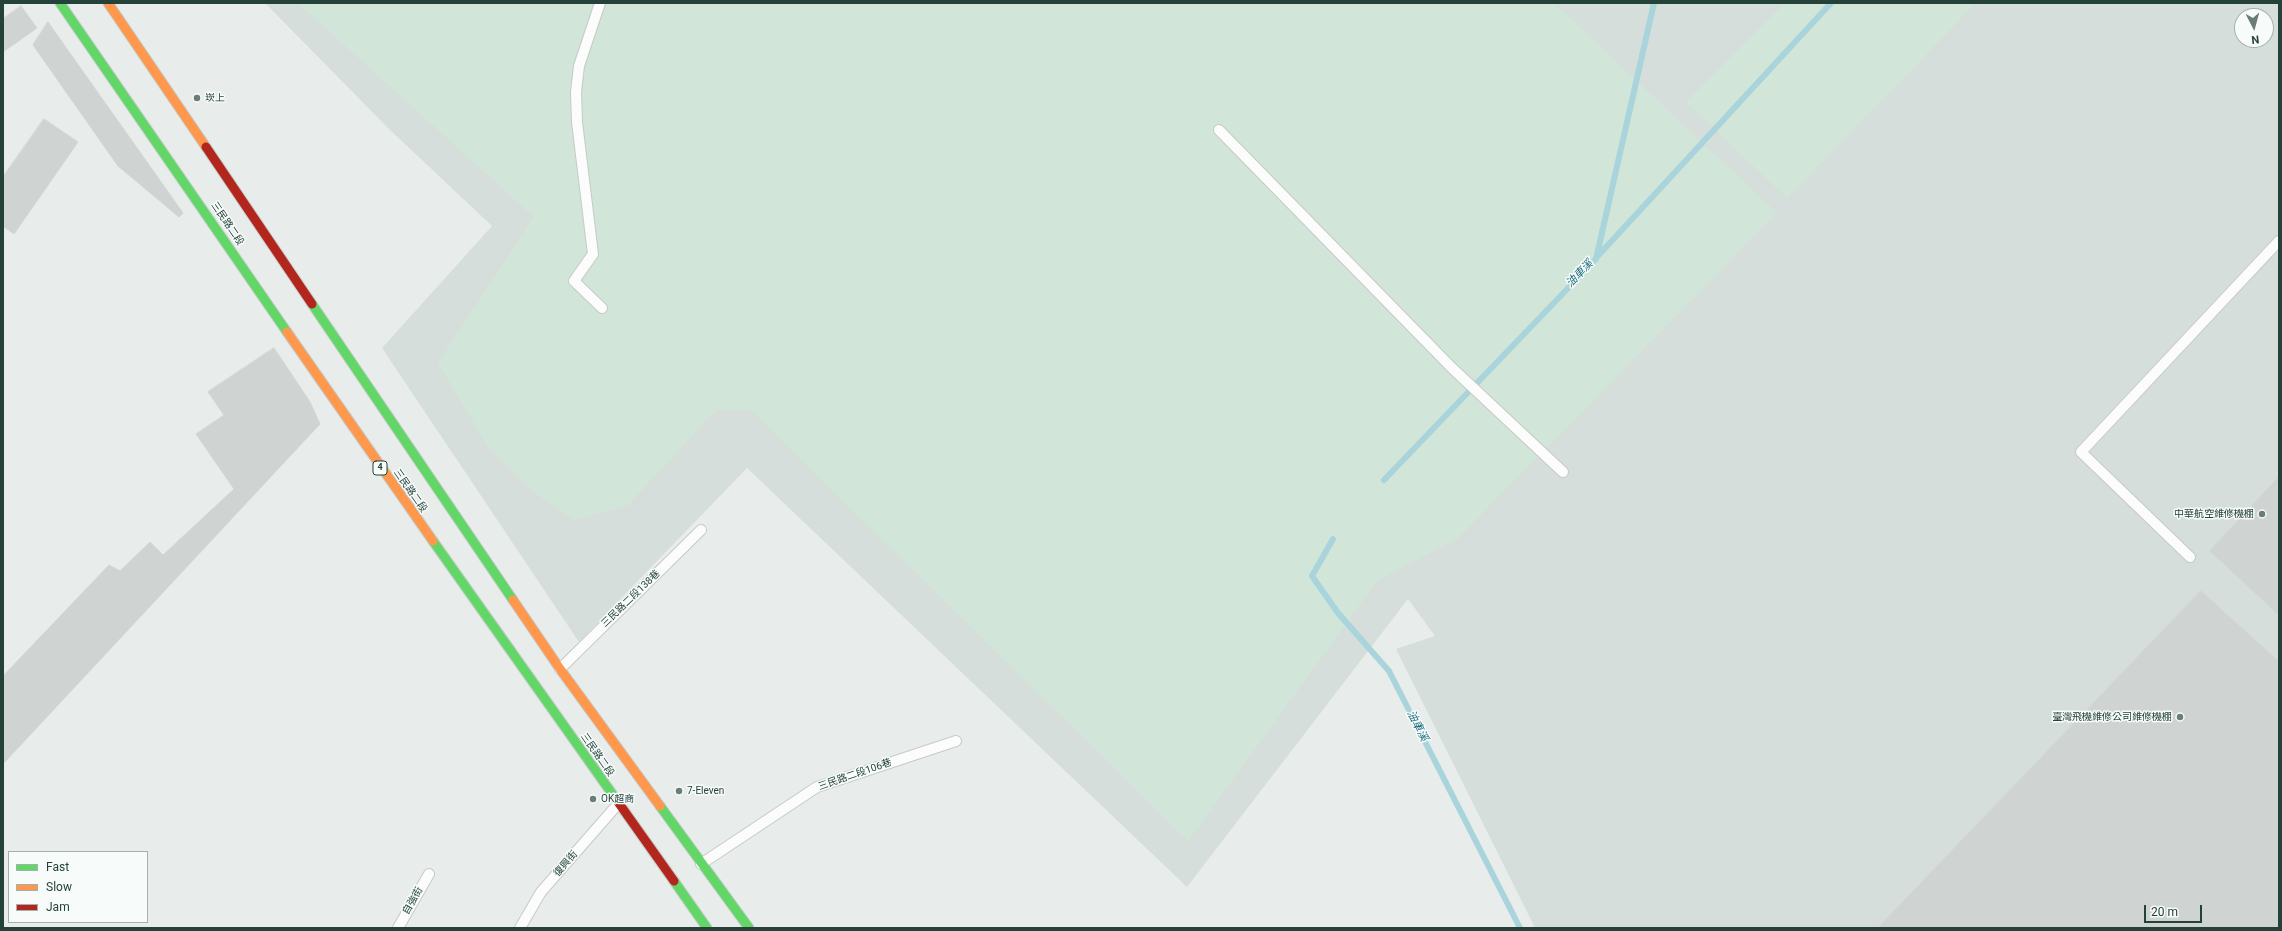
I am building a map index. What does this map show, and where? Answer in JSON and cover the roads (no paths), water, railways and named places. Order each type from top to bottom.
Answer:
[{"type":"main road","name":"三民路二段","points":[[60,3],[224,239],[336,406],[707,928]]},
{"type":"main road","name":"三民路二段","points":[[108,3],[560,669],[749,928]]},
{"type":"lane","points":[[600,3],[579,66],[576,92],[577,122],[593,254],[574,281],[602,308]]},
{"type":"lane","points":[[1219,130],[1452,368],[1498,409],[1563,472]]},
{"type":"lane","points":[[2190,557],[2081,452],[2279,240]]},
{"type":"lane","name":"三民路二段138巷","points":[[560,669],[701,530]]},
{"type":"lane","name":"三民路二段106巷","points":[[701,864],[817,787],[956,741]]},
{"type":"lane","name":"復興街","points":[[520,928],[541,892],[618,804]]},
{"type":"lane","name":"自強街","points":[[398,928],[429,874]]},
{"type":"waterway","name":"油車溪","points":[[1384,480],[1596,259],[1654,3]]},
{"type":"waterway","points":[[1596,258],[1831,3]]},
{"type":"waterway","name":"油車溪","points":[[1333,539],[1312,576],[1338,613],[1389,671],[1520,928]]},
{"type":"place","name":"崁上","points":[[197,98]]},
{"type":"place","name":"中華航空維修機棚","points":[[2262,514]]},
{"type":"place","name":"臺灣飛機維修公司維修機棚","points":[[2180,717]]},
{"type":"place","name":"7-Eleven","points":[[679,791]]},
{"type":"place","name":"OK超商","points":[[593,799]]}]
